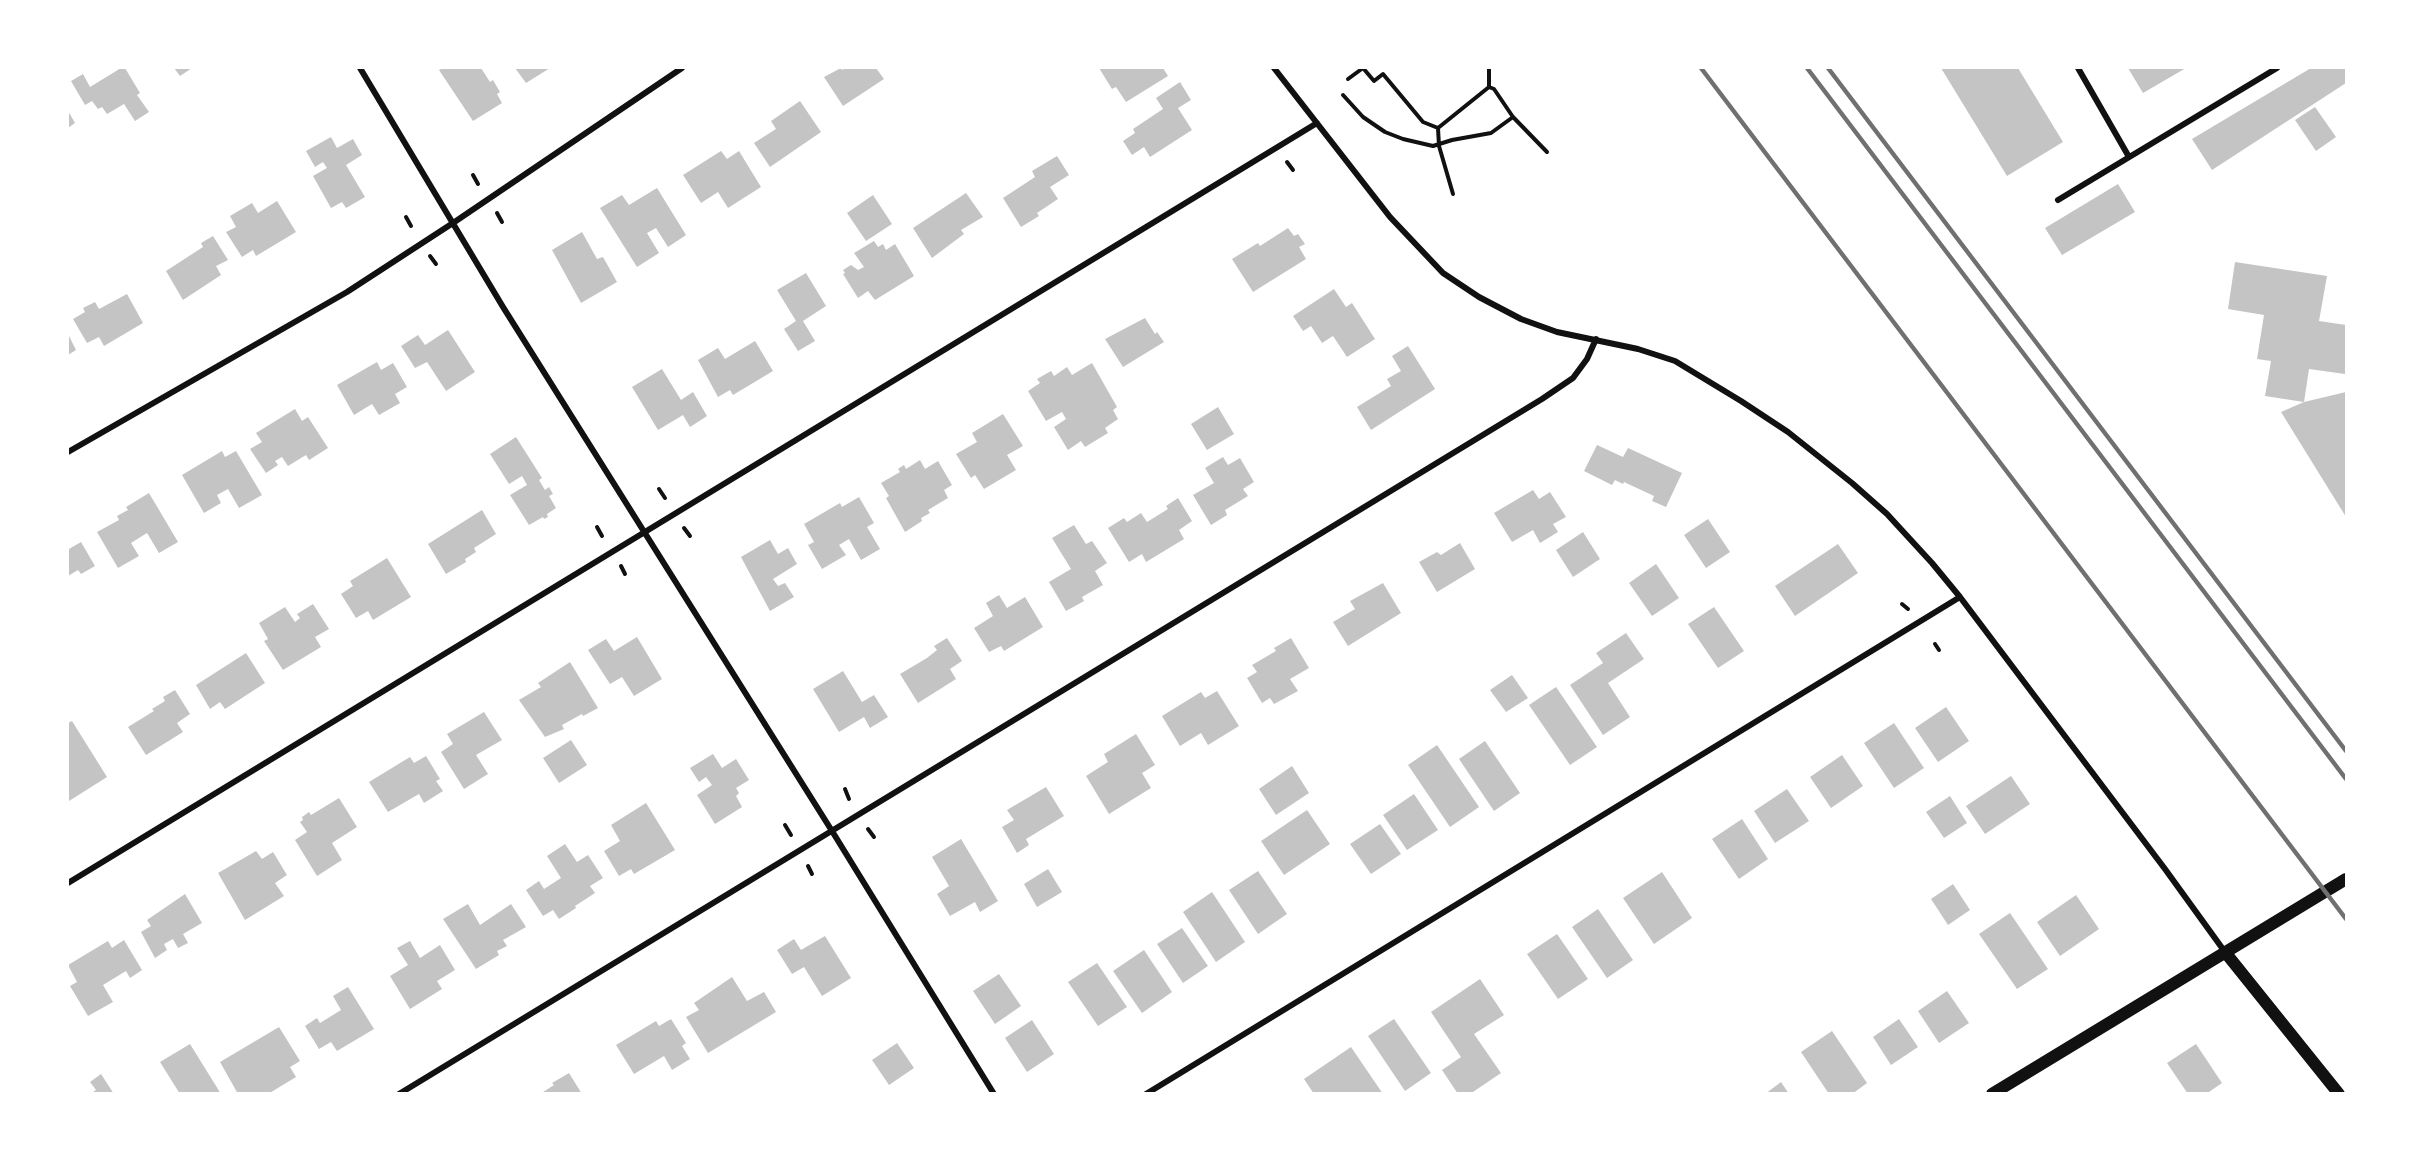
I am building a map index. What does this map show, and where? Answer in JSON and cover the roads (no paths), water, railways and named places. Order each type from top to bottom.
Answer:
[{"type":"main road","points":[[1992,1094],[2346,879]]},
{"type":"main road","points":[[2225,952],[2338,1094]]},
{"type":"street","points":[[360,68],[502,307],[645,531],[994,1094]]},
{"type":"street","points":[[68,452],[346,292],[453,223],[682,68]]},
{"type":"street","points":[[1274,68],[1390,217],[1443,273],[1479,297],[1521,319],[1557,332],[1638,349],[1675,361],[1788,432],[1887,514],[1932,562],[1960,597],[2158,859],[2225,952]]},
{"type":"street","points":[[2078,68],[2129,157]]},
{"type":"street","points":[[2058,200],[2277,68]]},
{"type":"street","points":[[68,883],[1317,123]]},
{"type":"street","points":[[399,1094],[1542,399],[1573,378],[1587,359],[1596,339]]},
{"type":"street","points":[[1146,1094],[1960,597]]},
{"type":"railway","points":[[1701,68],[2346,919]]},
{"type":"railway","points":[[1807,68],[2346,779]]},
{"type":"railway","points":[[1828,68],[2346,751]]}]
